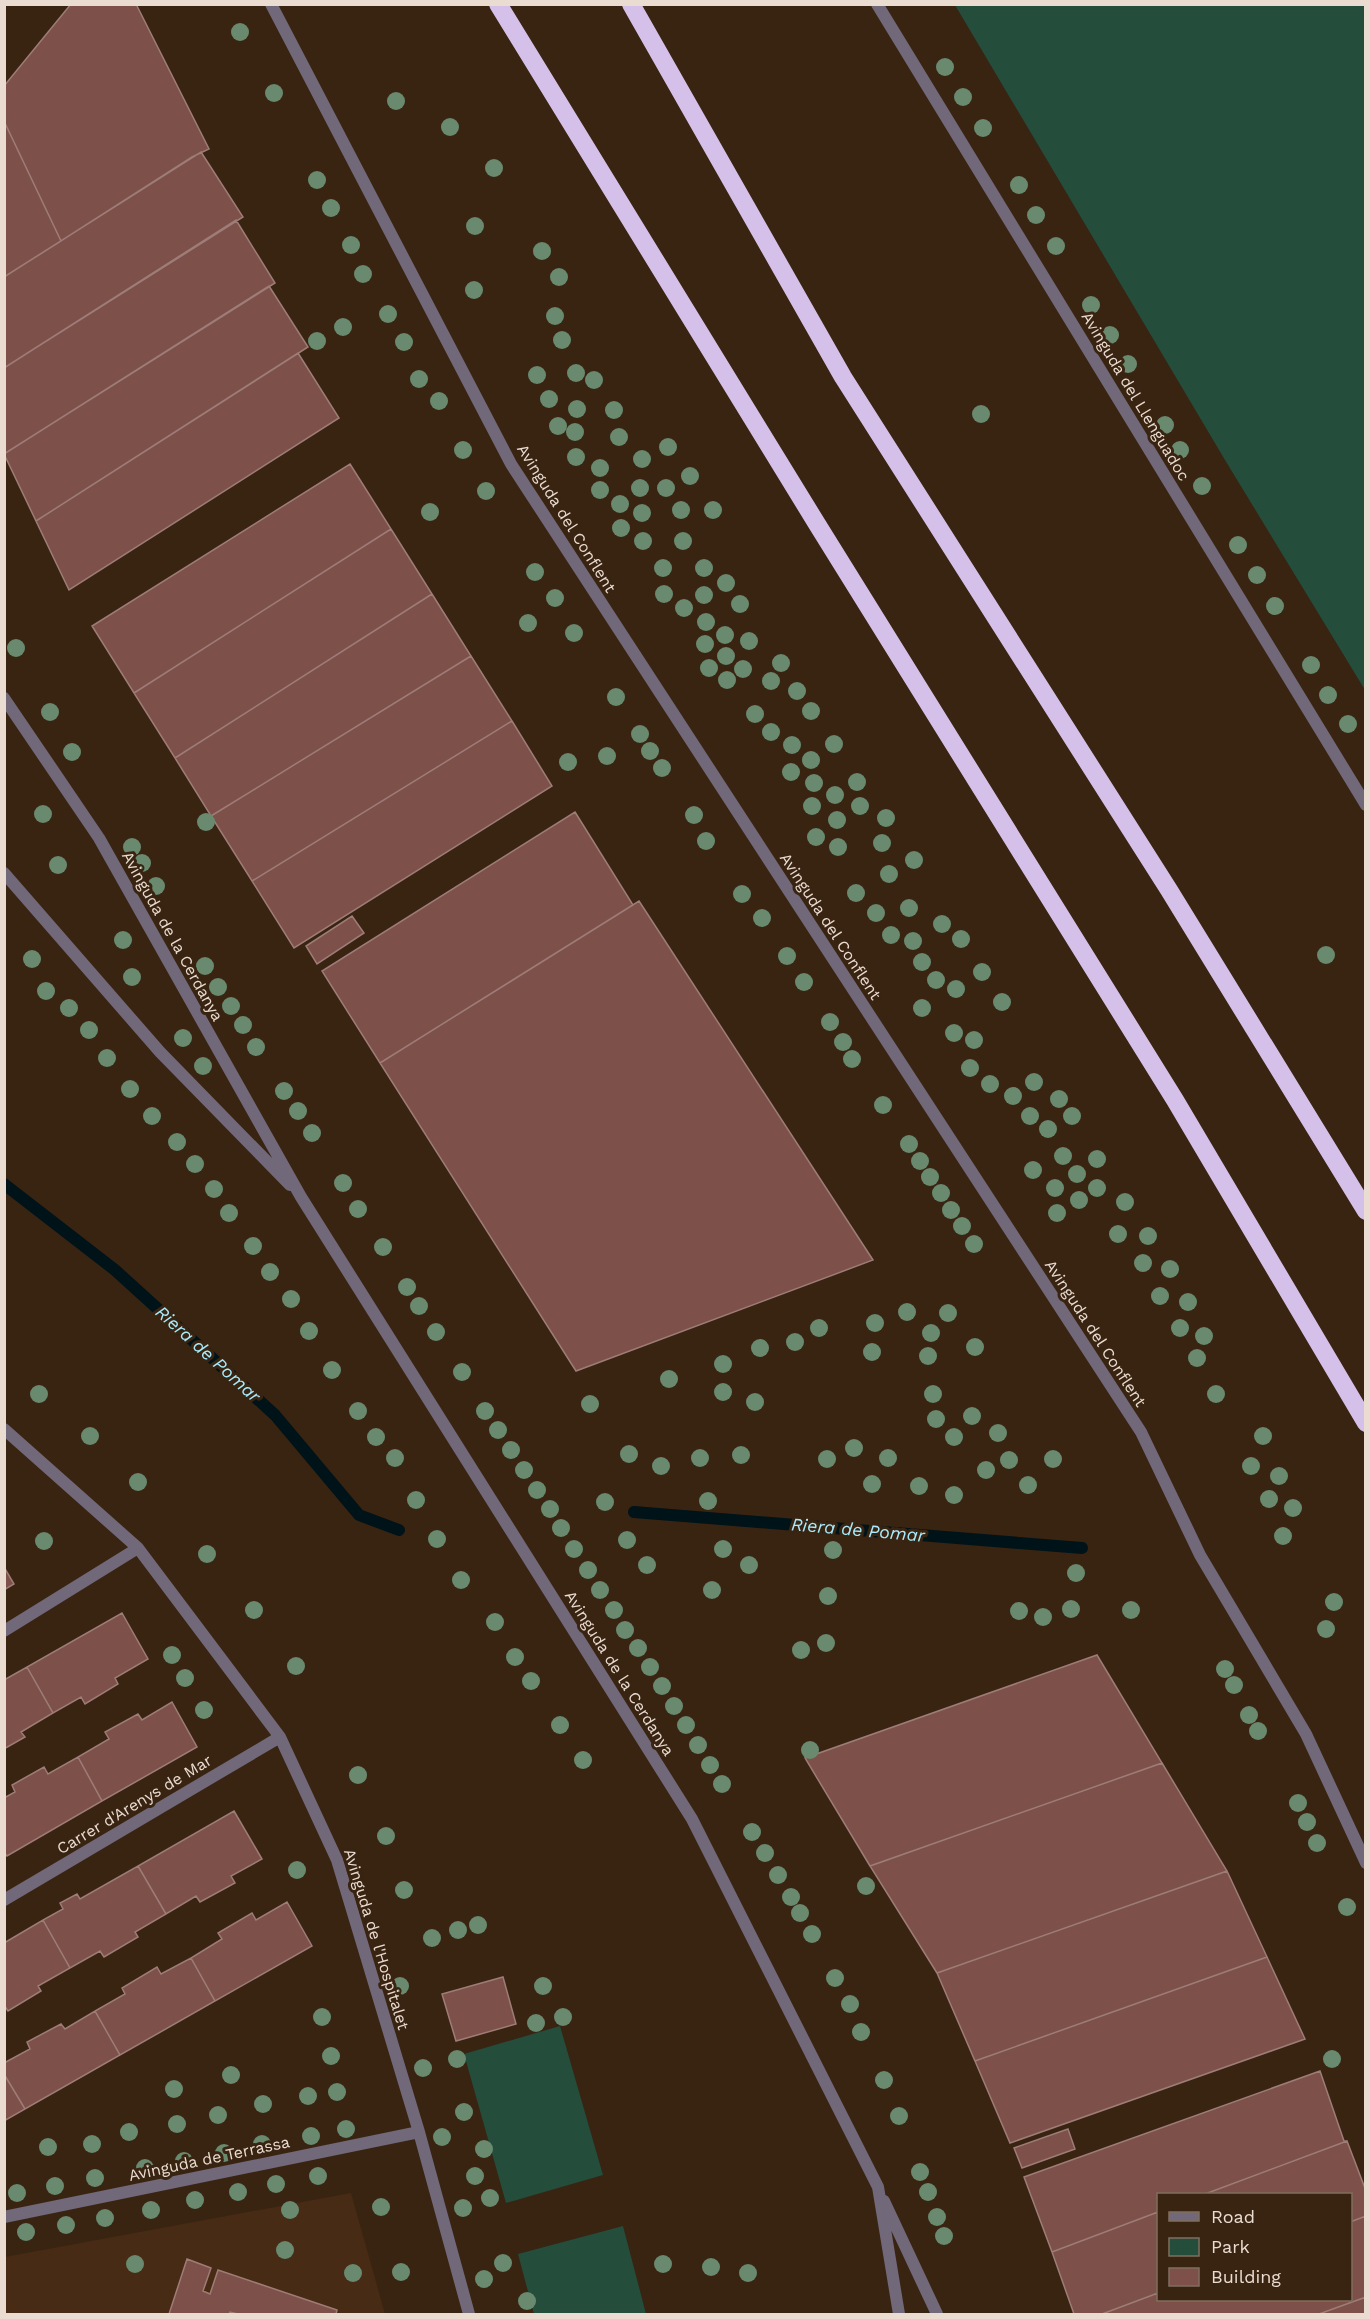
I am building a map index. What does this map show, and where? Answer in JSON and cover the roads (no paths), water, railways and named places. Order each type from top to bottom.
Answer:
[{"type":"highway","points":[[498,4],[1175,1100],[1365,1423]]},
{"type":"highway","points":[[631,4],[843,377],[1169,890],[1365,1211]]},
{"type":"street","name":"Avinguda del Conflent","points":[[271,4],[511,464],[1141,1432],[1200,1555],[1306,1734],[1365,1863]]},
{"type":"street","name":"Avinguda del Llenguadoc","points":[[877,4],[1365,805]]},
{"type":"street","name":"Avinguda de la Cerdanya","points":[[4,698],[99,838],[301,1197],[692,1819],[878,2187],[938,2314]]},
{"type":"street","name":"Avinguda de la Cerdanya","points":[[4,873],[160,1052],[301,1197]]},
{"type":"street","name":"Avinguda de l'Hospitalet","points":[[4,1429],[138,1548],[280,1737],[338,1860],[419,2132],[469,2314]]},
{"type":"street","points":[[4,1631],[138,1548]]},
{"type":"street","name":"Carrer d'Arenys de Mar","points":[[4,1900],[280,1737]]},
{"type":"street","name":"Avinguda de Terrassa","points":[[4,2217],[419,2132]]},
{"type":"street","name":"Avinguda de la Cerdanya","points":[[878,2187],[898,2314]]},
{"type":"waterway","name":"Riera de Pomar","points":[[4,1184],[115,1270],[275,1415],[359,1515],[399,1530]]},
{"type":"waterway","name":"Riera de Pomar","points":[[634,1512],[1082,1548]]}]
